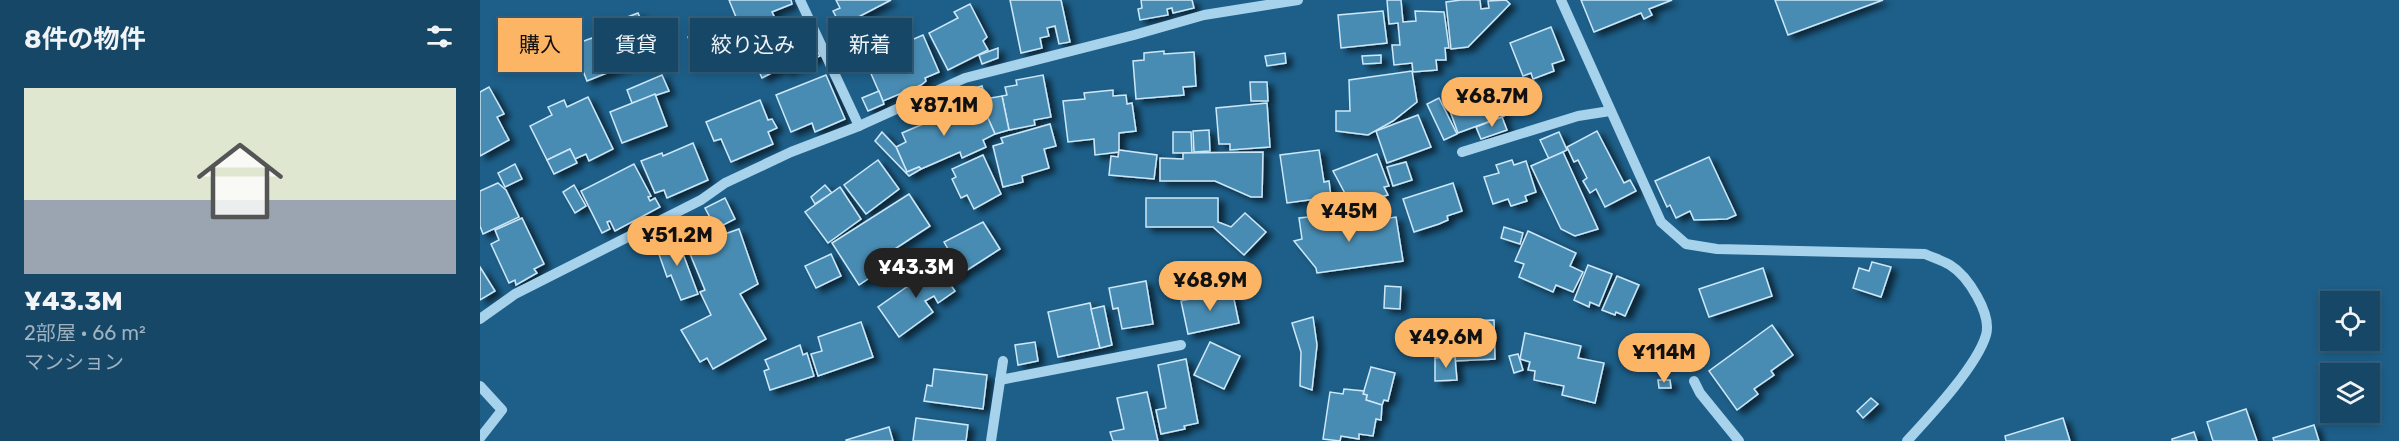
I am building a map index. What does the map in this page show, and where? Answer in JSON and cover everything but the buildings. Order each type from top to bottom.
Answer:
[{"type":"street","points":[[800,0],[859,126]]},
{"type":"street","points":[[480,318],[515,294],[701,200],[725,183],[791,152],[859,126],[965,78],[1204,15],[1298,0]]},
{"type":"street","points":[[1561,0],[1661,222],[1686,244],[1718,249],[1925,254],[1952,266],[1965,279],[1987,317],[1987,334],[1979,353],[1938,407],[1907,441]]},
{"type":"street","points":[[1462,152],[1578,116],[1610,111]]},
{"type":"street","points":[[1000,380],[1181,345]]},
{"type":"street","points":[[991,441],[1003,361]]},
{"type":"street","points":[[1694,381],[1700,393],[1739,441]]},
{"type":"street","points":[[480,386],[502,410],[480,438]]}]
